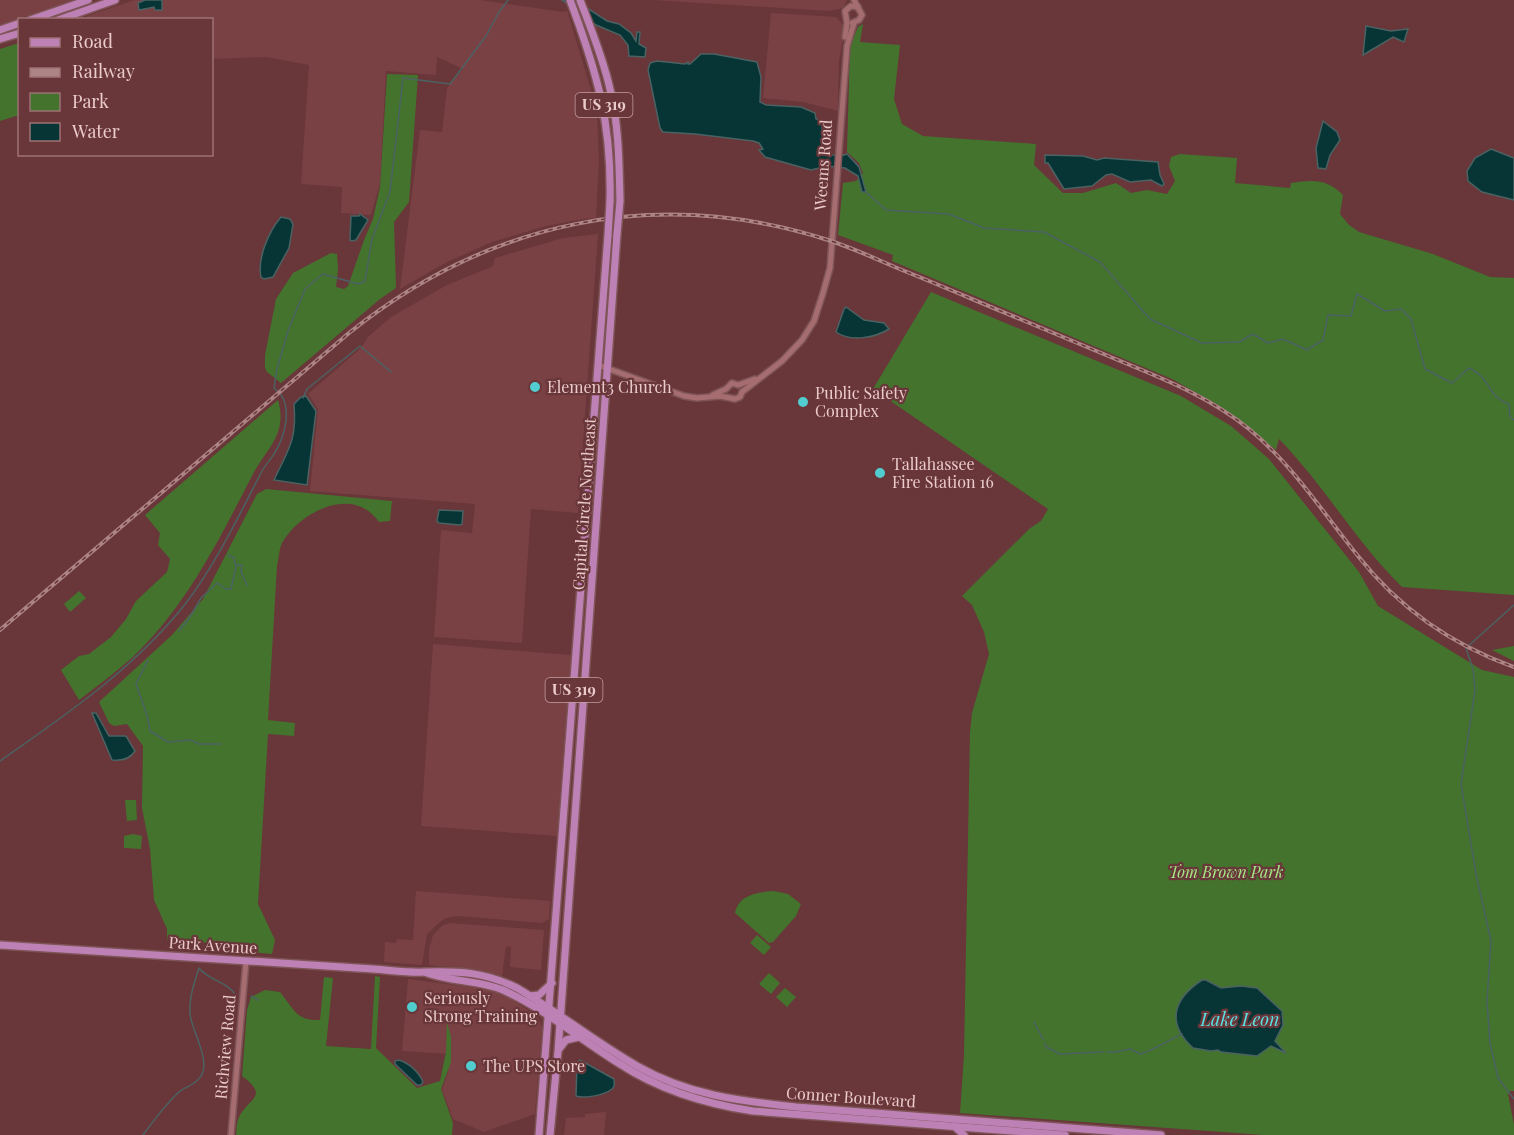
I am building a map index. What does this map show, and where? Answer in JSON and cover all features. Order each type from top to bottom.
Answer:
[{"type":"main road","points":[[35,18],[88,0]]},
{"type":"main road","points":[[63,18],[116,0]]},
{"type":"main road","points":[[572,6],[582,4]]},
{"type":"main road","name":"Capital Circle Northeast","points":[[560,1020],[620,201],[619,152],[610,89],[582,4]]},
{"type":"main road","name":"Capital Circle Northeast","points":[[550,1009],[611,171],[606,119],[593,62],[572,6]]},
{"type":"main road","points":[[0,30],[17,24],[18,33],[0,39]]},
{"type":"main road","points":[[606,119],[615,120]]},
{"type":"main road","points":[[582,585],[592,586]]},
{"type":"main road","points":[[562,845],[572,846]]},
{"type":"main road","name":"Park Avenue","points":[[0,945],[425,972],[448,971],[492,977],[515,987],[550,1009],[560,1020]]},
{"type":"main road","points":[[448,971],[454,979]]},
{"type":"main road","name":"Park Avenue","points":[[425,972],[440,978],[502,989],[549,1017],[560,1020]]},
{"type":"main road","points":[[530,996],[539,995],[552,983]]},
{"type":"main road","name":"US 319","points":[[540,1135],[550,1009]]},
{"type":"main road","name":"Conner Boulevard","points":[[560,1020],[579,1037],[622,1066],[691,1097],[724,1106],[1065,1135]]},
{"type":"main road","name":"Conner Boulevard","points":[[560,1020],[608,1048],[650,1077]]},
{"type":"main road","name":"US 319","points":[[550,1135],[560,1020]]},
{"type":"main road","points":[[558,1051],[566,1040],[579,1037]]},
{"type":"main road","points":[[542,1106],[552,1107]]},
{"type":"main road","name":"Conner Boulevard","points":[[754,1107],[954,1126],[1161,1135]]},
{"type":"main road","points":[[954,1126],[964,1135]]},
{"type":"street","points":[[852,0],[858,7],[862,15],[854,23],[847,19],[845,14],[852,0]]},
{"type":"street","points":[[77,2],[78,12]]},
{"type":"street","points":[[849,7],[858,7]]},
{"type":"street","name":"Weems Road","points":[[843,81],[842,64],[847,19]]},
{"type":"street","name":"Weems Road","points":[[742,392],[789,355],[810,328],[823,293],[830,268],[847,46],[854,23]]},
{"type":"street","points":[[598,365],[684,396],[707,398],[728,397],[737,399],[742,392],[738,385],[732,383],[726,389],[707,398]]},
{"type":"street","name":"Weems Road","points":[[738,385],[757,379]]},
{"type":"street","points":[[726,389],[728,397]]},
{"type":"street","name":"Richview Road","points":[[231,1135],[246,961]]},
{"type":"shaded area","points":[[0,0],[71,0],[71,1],[0,25]]},
{"type":"shaded area","points":[[135,0],[480,0],[564,12],[567,10],[597,110],[599,161],[596,218],[546,226],[492,242],[447,262],[400,289],[420,130],[442,132],[447,88],[463,69],[437,57],[436,75],[386,71],[380,183],[371,215],[341,213],[342,187],[301,184],[309,65],[266,57],[213,59],[213,18],[87,18],[87,16]]},
{"type":"shaded area","points":[[653,0],[847,0],[843,8],[830,11]]},
{"type":"shaded area","points":[[771,13],[836,17],[843,25],[844,33],[839,61],[838,111],[803,102],[763,98]]},
{"type":"shaded area","points":[[598,234],[578,513],[531,509],[522,643],[434,637],[441,530],[472,533],[475,504],[310,491],[318,409],[308,394],[361,348],[368,337],[391,317],[447,285],[493,266],[495,258],[563,238]]},
{"type":"shaded area","points":[[433,644],[571,655],[557,836],[421,826]]},
{"type":"shaded area","points":[[416,891],[550,901],[549,919],[542,923],[457,916],[446,918],[427,934],[422,965],[384,962],[385,942],[396,943],[397,939],[413,940]]},
{"type":"shaded area","points":[[449,923],[544,930],[541,970],[510,967],[511,947],[506,946],[502,976],[479,970],[429,965],[429,950],[433,935]]},
{"type":"shaded area","points":[[408,979],[486,989],[506,996],[537,1016],[542,1027],[535,1114],[484,1132],[453,1119],[442,1090],[448,1072],[449,1054],[402,1051]]},
{"type":"shaded area","points":[[606,1112],[604,1135],[564,1135],[566,1118],[585,1117],[585,1114]]},
{"type":"green space","points":[[863,24],[860,42],[900,45],[894,99],[902,124],[923,136],[1036,144],[1034,165],[1063,193],[1083,193],[1116,183],[1131,193],[1147,190],[1167,194],[1175,181],[1169,166],[1171,157],[1180,154],[1237,158],[1235,183],[1290,188],[1291,183],[1313,181],[1325,183],[1343,195],[1340,214],[1359,232],[1433,254],[1490,277],[1514,278],[1514,595],[1402,587],[1385,570],[1311,475],[1279,439],[1276,450],[1218,405],[1172,379],[892,261],[893,255],[838,235],[843,183],[856,181],[863,173],[859,163],[847,152],[850,46],[858,27]]},
{"type":"green space","points":[[18,43],[18,115],[0,121],[0,49]]},
{"type":"green space","points":[[387,74],[418,75],[409,202],[394,222],[396,288],[281,383],[265,368],[265,355],[276,299],[293,273],[331,253],[337,254],[336,287],[344,289],[348,286],[373,219],[380,187]]},
{"type":"green space","name":"Tom Brown Park","points":[[931,292],[1181,396],[1231,426],[1269,459],[1359,572],[1378,606],[1482,670],[1514,677],[1514,1091],[1508,1094],[1514,1135],[1264,1135],[960,1113],[964,1055],[970,732],[972,713],[989,654],[984,632],[972,605],[962,596],[1029,529],[1041,521],[1048,509],[873,389]]},
{"type":"green space","points":[[278,400],[280,422],[275,440],[253,474],[186,594],[170,616],[133,657],[79,700],[61,670],[79,656],[89,654],[111,637],[126,619],[136,601],[167,572],[170,559],[158,545],[160,533],[145,515]]},
{"type":"green space","points":[[266,489],[392,501],[390,521],[379,522],[368,511],[356,505],[342,504],[328,507],[301,521],[290,531],[280,548],[268,720],[295,723],[294,736],[268,734],[258,904],[275,940],[272,954],[219,949],[197,939],[167,939],[167,929],[154,900],[150,849],[142,808],[143,746],[127,724],[114,726],[109,723],[99,702],[172,635],[203,599],[257,494]]},
{"type":"green space","points":[[79,591],[86,598],[70,612],[64,604]]},
{"type":"green space","points":[[1514,646],[1514,661],[1492,650]]},
{"type":"green space","points":[[125,800],[136,800],[137,820],[127,821]]},
{"type":"green space","points":[[133,834],[142,836],[141,849],[124,848],[124,836]]},
{"type":"green space","points":[[774,891],[788,894],[801,904],[796,916],[773,942],[769,943],[735,913],[744,898]]},
{"type":"green space","points":[[757,935],[771,947],[764,955],[750,943]]},
{"type":"green space","points":[[769,973],[780,983],[771,994],[759,984]]},
{"type":"green space","points":[[375,976],[380,977],[376,1048],[417,1088],[440,1081],[446,1052],[447,1022],[451,1037],[451,1062],[441,1089],[453,1123],[452,1135],[236,1135],[241,1113],[256,1094],[251,1083],[242,1076],[247,1010],[251,997],[265,990],[280,992],[300,1016],[320,1020],[324,977],[333,978],[326,1046],[371,1049]]},
{"type":"green space","points":[[785,988],[796,997],[787,1007],[776,997]]},
{"type":"water","points":[[145,0],[162,0],[162,10],[155,10],[154,7],[139,10],[138,3]]},
{"type":"water","points":[[562,0],[575,0],[607,21],[619,24],[631,33],[636,41],[637,32],[640,32],[639,44],[646,48],[645,57],[629,56],[628,45],[620,35],[596,25]]},
{"type":"water","points":[[1366,26],[1391,31],[1408,29],[1404,42],[1393,37],[1363,55]]},
{"type":"water","points":[[701,54],[714,54],[757,62],[761,77],[760,102],[766,105],[801,107],[815,113],[816,119],[822,121],[823,150],[828,154],[847,154],[859,167],[866,192],[862,192],[858,176],[845,168],[827,166],[811,170],[765,157],[759,150],[763,149],[759,143],[753,141],[663,132],[660,128],[648,70],[650,63],[657,61],[685,64],[688,62],[690,64]]},
{"type":"water","points":[[1323,121],[1337,132],[1340,140],[1330,155],[1326,169],[1318,168],[1316,148]]},
{"type":"water","points":[[1491,149],[1514,158],[1514,200],[1482,192],[1468,181],[1467,171],[1475,158]]},
{"type":"water","points":[[1045,155],[1158,162],[1164,184],[1162,186],[1151,180],[1130,182],[1112,174],[1106,175],[1092,186],[1064,189],[1048,163],[1045,163]]},
{"type":"water","points":[[360,214],[368,220],[356,240],[352,241],[350,240],[351,216]]},
{"type":"water","points":[[281,217],[290,219],[293,224],[289,248],[273,277],[264,279],[261,277],[260,270],[262,253],[268,237]]},
{"type":"water","points":[[846,307],[864,320],[884,323],[889,329],[877,335],[862,338],[848,337],[836,332]]},
{"type":"water","points":[[306,396],[316,411],[307,485],[274,480],[293,435],[294,404],[301,397]]},
{"type":"water","points":[[439,510],[463,511],[462,524],[439,523],[437,521]]},
{"type":"water","points":[[92,713],[96,713],[109,736],[126,736],[135,751],[131,756],[112,760]]},
{"type":"water","name":"Lake Leon","points":[[1202,980],[1221,988],[1241,986],[1257,988],[1282,1011],[1283,1025],[1275,1041],[1286,1053],[1271,1046],[1257,1056],[1193,1048],[1179,1030],[1176,1012],[1185,995]]},
{"type":"water","points":[[399,1060],[416,1071],[423,1082],[421,1085],[417,1085],[395,1064],[395,1061]]},
{"type":"water","points":[[580,1060],[614,1079],[613,1088],[594,1096],[576,1096],[577,1063]]},
{"type":"waterway","points":[[0,761],[99,689],[122,669],[166,627],[207,573],[283,435],[286,419],[285,405],[282,397],[274,388],[288,331],[305,289],[323,274],[358,284],[365,281],[372,239],[390,192],[403,78],[450,84],[486,36],[508,0]]},
{"type":"waterway","points":[[866,192],[886,210],[949,214],[984,228],[1044,232],[1100,262],[1150,319],[1202,343],[1239,342],[1253,334],[1268,343],[1283,339],[1307,350],[1323,340],[1328,315],[1351,316],[1357,294],[1385,311],[1401,309],[1411,319],[1425,369],[1452,383],[1469,368],[1476,372],[1497,397],[1509,404],[1510,417],[1514,420]]},
{"type":"waterway","points":[[303,398],[307,389],[360,346],[391,372]]},
{"type":"waterway","points":[[179,631],[201,598],[217,583],[226,589],[231,589],[236,567],[234,558],[228,555]]},
{"type":"waterway","points":[[237,565],[242,565],[241,572],[247,585]]},
{"type":"waterway","points":[[1514,605],[1466,648],[1473,669],[1475,690],[1461,784],[1476,874],[1491,941],[1487,1001],[1490,1043],[1498,1078],[1514,1099]]},
{"type":"waterway","points":[[148,660],[136,684],[150,731],[168,742],[191,740],[199,744],[221,744]]},
{"type":"waterway","points":[[143,1135],[169,1102],[201,1076],[204,1062],[190,1014],[191,996],[199,968],[234,993]]},
{"type":"waterway","points":[[251,996],[258,1000]]},
{"type":"waterway","points":[[1034,1022],[1043,1039]]},
{"type":"waterway","points":[[1107,1052],[1130,1049],[1141,1054],[1182,1034]]},
{"type":"waterway","points":[[1045,1043],[1046,1047],[1060,1054],[1103,1052]]},
{"type":"railway","points":[[0,630],[349,333],[403,295],[459,263],[517,240],[576,224],[638,216],[700,216],[764,224],[837,243],[1158,377],[1205,400],[1235,418],[1280,458],[1374,575],[1409,608],[1428,623],[1469,648],[1514,667]]},
{"type":"place","name":"Element3 Church","points":[[535,387]]},
{"type":"place","name":"Public Safety Complex","points":[[803,402]]},
{"type":"place","name":"Tallahassee Fire Station 16","points":[[880,473]]},
{"type":"place","name":"Seriously Strong Training","points":[[412,1007]]},
{"type":"place","name":"The UPS Store","points":[[471,1066]]}]
